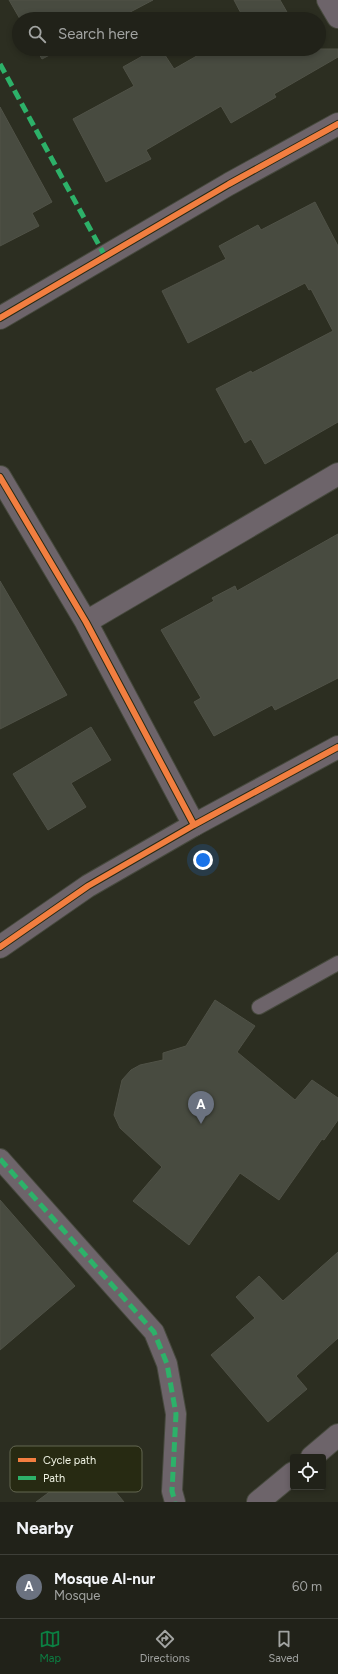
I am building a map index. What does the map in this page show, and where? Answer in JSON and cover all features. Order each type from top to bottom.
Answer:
[{"type":"street","points":[[328,0],[338,17]]},
{"type":"street","points":[[0,318],[229,184],[338,124]]},
{"type":"street","points":[[86,622],[338,474]]},
{"type":"street","points":[[0,477],[86,622],[194,825]]},
{"type":"street","points":[[0,947],[88,886],[194,825],[338,747]]},
{"type":"street","points":[[0,1159],[154,1332],[167,1364],[176,1414],[172,1491],[175,1502]]},
{"type":"street","points":[[316,1454],[338,1435]]},
{"type":"street","points":[[258,1502],[290,1475]]},
{"type":"lane","points":[[259,1007],[338,964]]},
{"type":"building","points":[[9,0],[153,0],[130,12],[16,12]]},
{"type":"building","points":[[234,0],[280,0],[287,12],[240,12]]},
{"type":"building","points":[[326,49],[338,49],[338,57],[274,94],[276,97],[231,123],[221,106],[146,150],[151,159],[106,182],[73,119],[134,86],[123,67],[143,56],[166,56],[174,69],[197,56],[326,56]]},
{"type":"building","points":[[40,56],[48,56],[42,59]]},
{"type":"building","points":[[0,107],[52,202],[32,213],[39,226],[0,246]]},
{"type":"building","points":[[315,202],[338,246],[338,422],[265,464],[251,439],[245,443],[216,389],[251,371],[252,373],[333,331],[311,289],[309,290],[305,283],[188,343],[162,291],[226,259],[219,246],[258,225],[261,230]]},
{"type":"building","points":[[338,534],[338,678],[275,710],[272,705],[214,736],[194,702],[201,698],[161,630],[214,601],[212,598],[235,586],[237,591]]},
{"type":"building","points":[[0,581],[67,695],[0,729]]},
{"type":"building","points":[[91,727],[111,760],[71,783],[86,807],[48,830],[13,774]]},
{"type":"building","points":[[215,1000],[255,1026],[237,1052],[295,1100],[312,1080],[338,1098],[338,1120],[324,1140],[322,1139],[279,1200],[240,1173],[189,1245],[133,1201],[162,1167],[120,1128],[114,1115],[122,1080],[131,1070],[140,1065],[163,1060],[163,1053],[186,1046]]},
{"type":"building","points":[[0,1200],[75,1286],[0,1350]]},
{"type":"building","points":[[338,1252],[338,1338],[296,1376],[307,1389],[268,1422],[211,1355],[255,1318],[236,1297],[259,1276],[283,1301]]},
{"type":"building","points":[[49,1492],[116,1492],[124,1502],[36,1502]]},
{"type":"marked path","points":[[0,64],[106,258]]},
{"type":"marked path","points":[[0,1159],[154,1332],[167,1364],[176,1414],[172,1491],[175,1502]]},
{"type":"cycle path","points":[[0,318],[229,184],[338,124]]},
{"type":"cycle path","points":[[0,477],[86,622],[194,825]]},
{"type":"cycle path","points":[[0,947],[88,886],[194,825],[338,747]]},
{"type":"place","name":"Mosque Al-nur","points":[[201,1124]]}]
